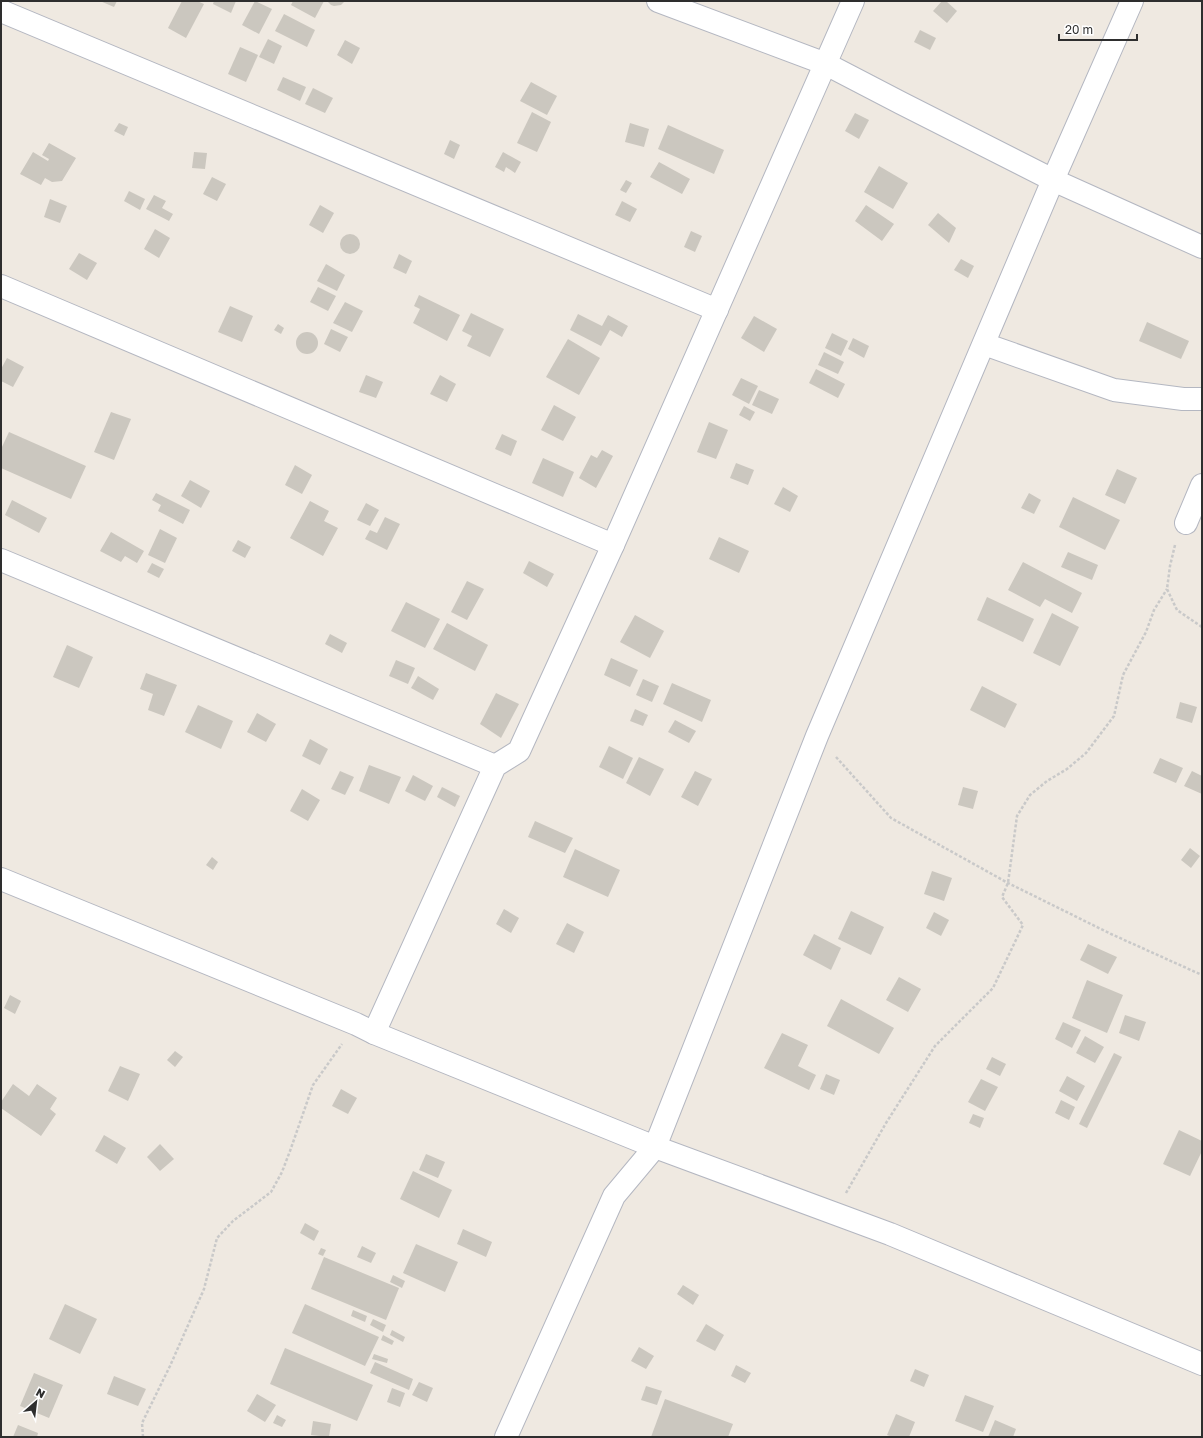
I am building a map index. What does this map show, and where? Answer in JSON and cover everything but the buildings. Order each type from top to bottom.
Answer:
[{"type":"street","points":[[658,1],[826,64],[1053,180],[1202,247]]},
{"type":"street","points":[[365,1028],[495,766],[519,751],[613,545],[853,1]]},
{"type":"street","points":[[506,1437],[614,1196],[655,1147],[817,736],[1053,180],[1132,1]]},
{"type":"street","points":[[1,11],[717,310]]},
{"type":"street","points":[[1,286],[613,545]]},
{"type":"street","points":[[984,344],[1114,390],[1183,399],[1202,399]]},
{"type":"street","points":[[1186,523],[1202,485]]},
{"type":"street","points":[[1,560],[495,766]]},
{"type":"street","points":[[1,878],[655,1147],[890,1234],[1202,1364]]},
{"type":"path","points":[[834,1214],[886,1123],[935,1046],[993,988],[1023,925],[1002,897],[1008,883],[1017,816],[1030,795],[1047,780],[1067,769],[1086,753],[1114,716],[1123,675],[1146,632],[1154,610],[1167,589],[1170,566],[1176,543],[1186,523]]},
{"type":"path","points":[[1167,589],[1177,610],[1202,627]]},
{"type":"path","points":[[817,736],[891,818],[1008,883],[1110,934],[1202,975]]},
{"type":"path","points":[[143,1437],[142,1423],[170,1366],[204,1289],[217,1238],[233,1221],[271,1192],[282,1172],[313,1085],[365,1028]]}]
